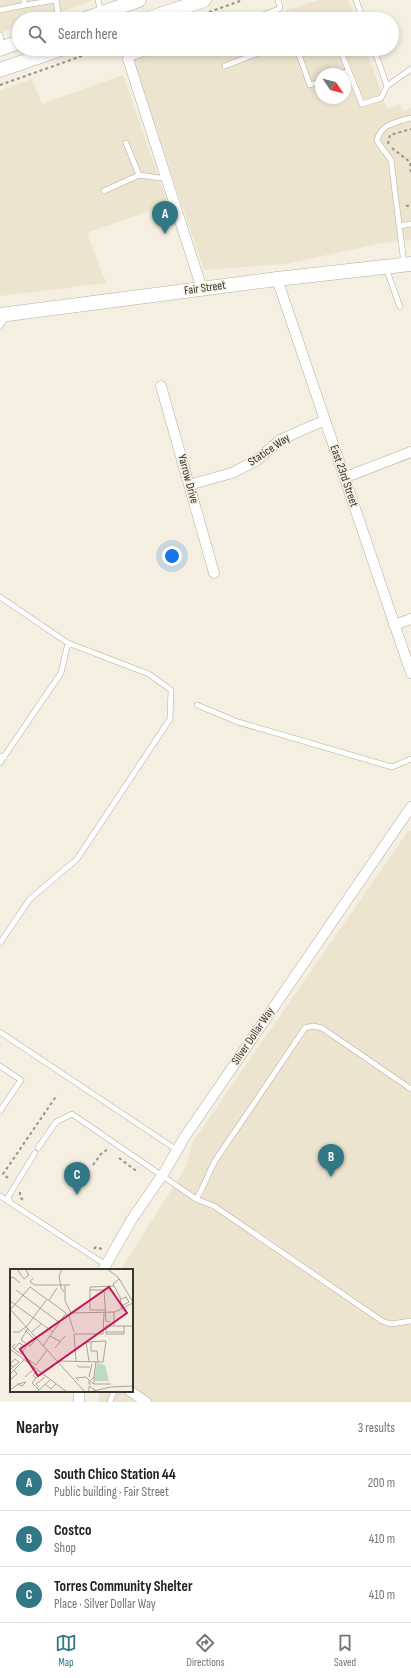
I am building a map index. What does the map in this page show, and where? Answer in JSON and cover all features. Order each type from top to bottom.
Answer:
[{"type":"street","points":[[101,11],[139,0]]},
{"type":"street","points":[[169,12],[204,0]]},
{"type":"street","points":[[1,44],[12,43]]},
{"type":"street","points":[[0,70],[41,56]]},
{"type":"street","points":[[128,59],[202,289]]},
{"type":"street","name":"Fair Street","points":[[4,315],[277,279],[408,264]]},
{"type":"street","name":"East 23rd Street","points":[[277,279],[346,477],[411,673]]},
{"type":"street","name":"Yarrow Drive","points":[[161,386],[214,573]]},
{"type":"street","name":"Statice Way","points":[[189,485],[232,473],[257,460],[280,440],[325,420]]},
{"type":"street","points":[[346,477],[411,452]]},
{"type":"street","points":[[394,625],[411,619]]},
{"type":"street","name":"Silver Dollar Way","points":[[104,1267],[132,1219],[162,1176],[177,1150],[411,807]]},
{"type":"street","points":[[131,1392],[146,1402]]},
{"type":"lane","points":[[0,10],[24,2],[58,0],[59,12]]},
{"type":"lane","points":[[271,12],[279,9],[280,6],[278,0]]},
{"type":"lane","points":[[356,0],[360,12]]},
{"type":"lane","points":[[128,59],[137,56]]},
{"type":"lane","points":[[225,66],[250,56]]},
{"type":"lane","points":[[300,56],[310,85],[315,83]]},
{"type":"lane","points":[[343,56],[347,68]]},
{"type":"lane","points":[[376,56],[387,86]]},
{"type":"lane","points":[[351,77],[362,104],[381,98],[387,86],[411,69]]},
{"type":"lane","points":[[408,264],[399,226],[391,160],[377,141],[378,135],[386,126],[411,118]]},
{"type":"lane","points":[[126,143],[139,175]]},
{"type":"lane","points":[[104,191],[139,175],[160,178],[166,176]]},
{"type":"lane","points":[[399,226],[411,224]]},
{"type":"lane","points":[[386,267],[400,308]]},
{"type":"lane","points":[[0,326],[4,315]]},
{"type":"lane","points":[[0,597],[68,643],[149,674],[171,690],[170,719],[77,859],[30,899],[0,943]]},
{"type":"lane","points":[[1,759],[61,673],[68,643]]},
{"type":"lane","points":[[197,705],[238,722],[392,767],[411,759]]},
{"type":"lane","points":[[196,1199],[204,1187],[207,1175],[214,1161],[305,1028],[313,1026],[322,1028],[411,1089]]},
{"type":"lane","points":[[0,1032],[177,1150]]},
{"type":"lane","points":[[0,1066],[20,1080],[0,1111]]},
{"type":"lane","points":[[38,1148],[56,1122],[72,1114],[196,1199],[214,1206],[382,1321],[393,1324],[411,1321]]},
{"type":"lane","points":[[11,1203],[8,1197],[12,1188],[36,1154]]},
{"type":"lane","points":[[0,1196],[104,1267]]},
{"type":"lane","points":[[110,1402],[114,1392]]},
{"type":"path","points":[[208,12],[243,0]]},
{"type":"path","points":[[0,85],[82,56]]},
{"type":"path","points":[[411,129],[390,135],[388,145],[410,162],[411,174]]},
{"type":"path","points":[[406,206],[411,205]]},
{"type":"path","points":[[8,1178],[3,1174],[57,1095]]},
{"type":"path","points":[[93,1165],[106,1149],[113,1148]]},
{"type":"path","points":[[119,1158],[135,1170],[138,1165],[143,1171]]},
{"type":"path","points":[[22,1187],[20,1197],[26,1202]]},
{"type":"shaded area","points":[[0,0],[94,0],[60,12],[12,12],[12,29],[0,33]]},
{"type":"shaded area","points":[[319,0],[348,0],[352,12],[280,12]]},
{"type":"shaded area","points":[[145,56],[368,56],[387,109],[400,104],[402,111],[411,108],[411,240],[382,243],[286,264],[204,270],[133,60]]},
{"type":"shaded area","points":[[123,75],[168,204],[87,233],[106,283],[0,296],[0,90],[32,79],[42,104]]},
{"type":"shaded area","points":[[408,831],[411,831],[411,1402],[98,1402],[99,1392],[133,1392],[133,1269],[122,1269],[186,1167],[192,1143]]},
{"type":"place","name":"South Chico Station 44","points":[[165,234]]},
{"type":"place","name":"Costco","points":[[331,1177]]},
{"type":"place","name":"Torres Community Shelter","points":[[77,1195]]}]
